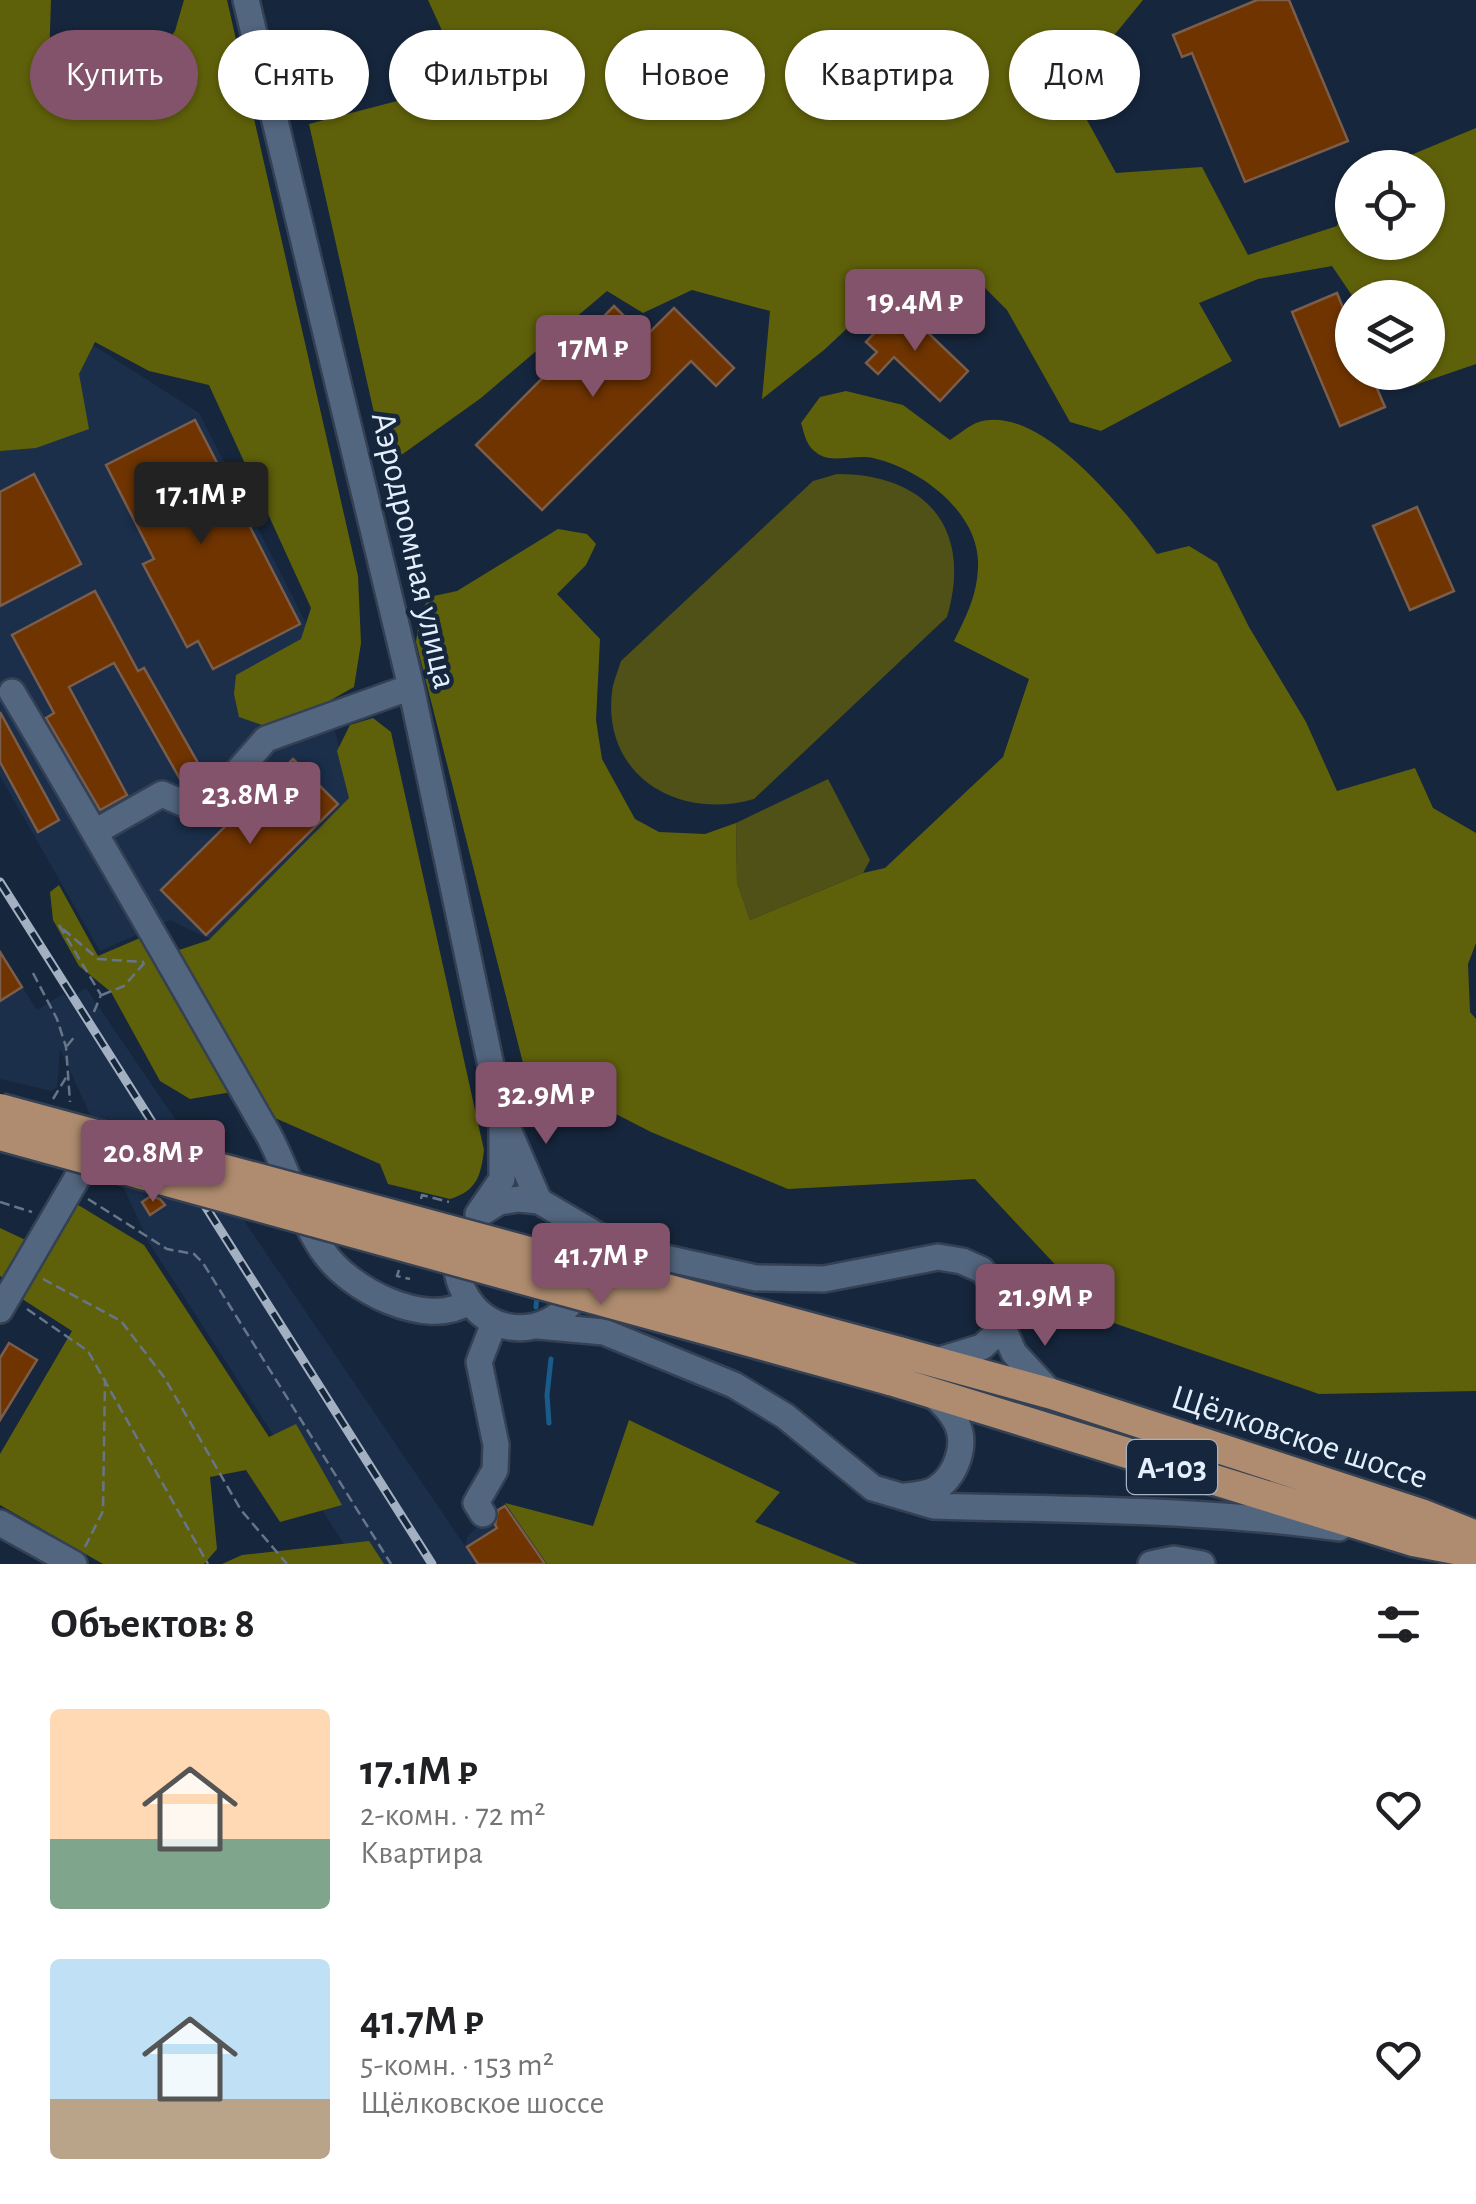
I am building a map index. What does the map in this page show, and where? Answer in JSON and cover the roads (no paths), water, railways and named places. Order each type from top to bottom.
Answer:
[{"type":"main road","name":"Щёлковское шоссе","points":[[0,1109],[894,1366],[931,1393],[1413,1540],[1476,1553]]},
{"type":"main road","name":"Щёлковское шоссе","points":[[0,1134],[894,1366],[936,1361],[1052,1394],[1421,1514],[1476,1536]]},
{"type":"street","name":"Аэродромная улица","points":[[246,0],[411,687],[502,1118]]},
{"type":"street","points":[[95,832],[162,794],[194,808],[224,788],[266,739],[411,687]]},
{"type":"street","points":[[12,692],[95,832],[153,954],[275,1147],[322,1251],[348,1279],[386,1300],[445,1313],[468,1302]]},
{"type":"street","points":[[502,1118],[540,1201]]},
{"type":"street","points":[[502,1118],[502,1179],[463,1233],[456,1256],[458,1280],[468,1302],[494,1323],[512,1328],[538,1326],[604,1332],[734,1384],[785,1416],[873,1488],[934,1506],[1270,1519],[1413,1540]]},
{"type":"street","points":[[4,1304],[53,1219],[78,1190]]},
{"type":"street","points":[[478,1214],[499,1202],[519,1198],[540,1201],[571,1222],[648,1254],[699,1268],[790,1281],[824,1280],[938,1257],[962,1261],[982,1270],[998,1290],[1003,1328],[1014,1354],[1052,1394]]},
{"type":"street","points":[[571,1222],[583,1245],[581,1283],[587,1314],[604,1332]]},
{"type":"street","points":[[538,1326],[560,1314],[581,1283],[605,1261],[648,1254]]},
{"type":"street","points":[[484,1514],[476,1502],[495,1470],[496,1445],[479,1362],[494,1323]]},
{"type":"street","points":[[936,1361],[982,1347],[1003,1328]]},
{"type":"street","points":[[896,1497],[936,1489],[953,1470],[962,1448],[959,1427],[931,1393]]},
{"type":"street","points":[[0,1523],[79,1555]]},
{"type":"street","points":[[1151,1564],[1174,1558],[1202,1564]]},
{"type":"waterway","points":[[551,1246],[565,1229]]},
{"type":"waterway","points":[[536,1307],[537,1294]]},
{"type":"waterway","points":[[549,1423],[551,1359]]},
{"type":"railway","points":[[0,882],[432,1564]]}]
